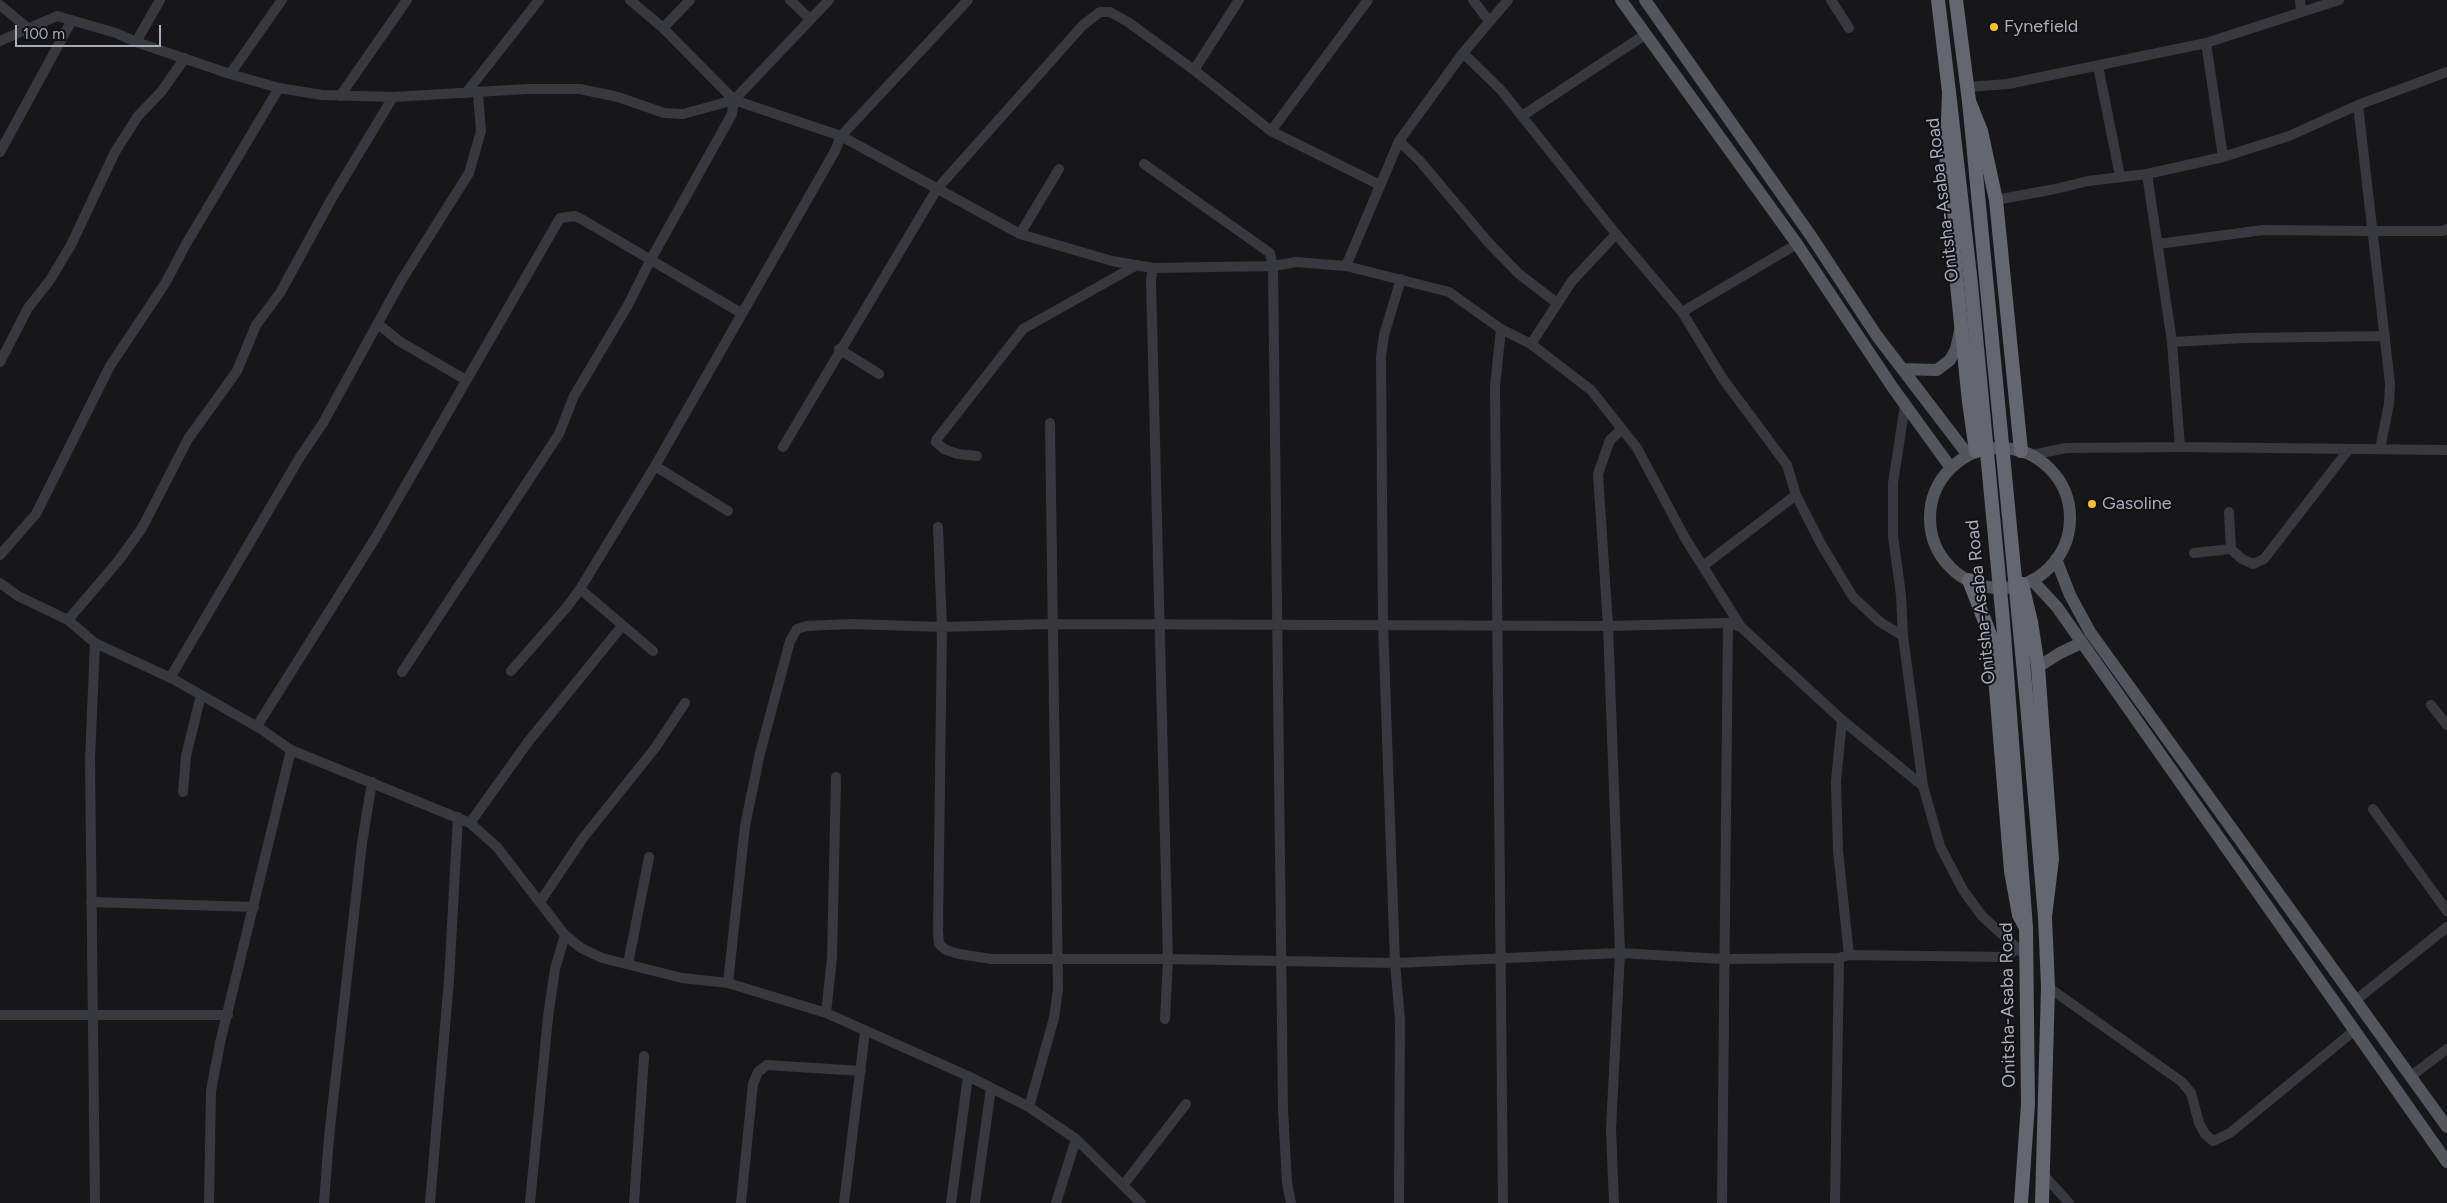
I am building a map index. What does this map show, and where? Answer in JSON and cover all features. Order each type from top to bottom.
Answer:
[{"type":"highway","name":"Onitsha-Asaba Road","points":[[1938,0],[1971,284],[2003,621],[2026,928],[2028,958],[2028,1104],[2021,1203]]},
{"type":"highway","points":[[1956,0],[1969,102],[2027,704],[2045,917],[2048,987],[2042,1203]]},
{"type":"highway","points":[[1949,92],[1946,177],[1972,453]]},
{"type":"highway","points":[[1969,102],[1980,131],[1996,200],[2026,453]]},
{"type":"highway","points":[[1969,580],[1992,640],[2011,871],[2019,915],[2026,928]]},
{"type":"highway","points":[[2027,582],[2038,667],[2052,859],[2045,917]]},
{"type":"main road","points":[[1621,0],[1797,244],[1905,405],[1951,468]]},
{"type":"main road","points":[[1645,0],[1812,236],[1854,301],[1902,369],[1972,453]]},
{"type":"main road","points":[[1842,310],[1854,301]]},
{"type":"main road","points":[[1902,369],[1937,370],[1950,360],[1956,349],[1961,326]]},
{"type":"main road","points":[[2000,448],[2026,453],[2041,461],[2056,477],[2066,496],[2069,529],[2056,559],[2050,567],[2027,582],[1989,587],[1969,580],[1955,571],[1944,558],[1931,528],[1930,518],[1934,496],[1951,468],[1972,453],[2000,448]]},
{"type":"main road","points":[[2056,559],[2070,595],[2090,632],[2170,746],[2232,826],[2447,1127]]},
{"type":"main road","points":[[2027,582],[2057,607],[2447,1162]]},
{"type":"main road","points":[[2038,667],[2060,653],[2081,643]]},
{"type":"street","points":[[136,42],[160,0]]},
{"type":"street","points":[[230,74],[282,0]]},
{"type":"street","points":[[340,96],[407,0]]},
{"type":"street","points":[[466,94],[539,0]]},
{"type":"street","points":[[630,0],[663,28],[734,100],[841,136],[1020,234],[1112,261],[1153,268],[1273,266],[1296,262],[1346,266],[1449,292],[1501,328],[1531,344],[1591,390],[1637,448],[1685,538],[1741,627],[1842,720],[1923,786]]},
{"type":"street","points":[[663,28],[690,0]]},
{"type":"street","points":[[790,0],[810,19]]},
{"type":"street","points":[[0,42],[57,16],[116,33],[136,42],[230,74],[279,88],[340,96],[393,97],[478,94],[527,89],[580,89],[618,97],[664,112],[683,114],[734,100],[829,0]]},
{"type":"street","points":[[510,671],[567,607],[580,589],[654,466],[835,151],[841,136],[968,0]]},
{"type":"street","points":[[1194,70],[1239,0]]},
{"type":"street","points":[[1271,131],[1368,0]]},
{"type":"street","points":[[1473,0],[1489,21]]},
{"type":"street","points":[[1346,266],[1399,141],[1463,53],[1508,0]]},
{"type":"street","points":[[1831,0],[1849,28]]},
{"type":"street","points":[[2300,0],[2301,11]]},
{"type":"street","points":[[1967,87],[2008,84],[2206,43],[2339,0]]},
{"type":"street","points":[[0,5],[29,28]]},
{"type":"street","points":[[782,447],[937,189],[1083,25],[1100,12],[1110,12],[1128,22],[1194,70],[1271,131],[1380,185]]},
{"type":"street","points":[[0,152],[72,20]]},
{"type":"street","points":[[1522,116],[1646,34]]},
{"type":"street","points":[[2206,43],[2223,157]]},
{"type":"street","points":[[1463,53],[1501,90],[1616,234],[1682,312],[1723,379],[1787,465],[1796,495],[1821,544],[1853,597],[1880,622],[1903,636]]},
{"type":"street","points":[[0,362],[28,308],[50,280],[71,246],[114,152],[138,116],[161,92],[184,58]]},
{"type":"street","points":[[2098,66],[2120,176]]},
{"type":"street","points":[[1996,200],[2055,189],[2088,180],[2147,174],[2223,157],[2288,136],[2358,105],[2447,72]]},
{"type":"street","points":[[0,555],[36,514],[110,366],[166,282],[186,244],[279,88]]},
{"type":"street","points":[[170,678],[300,457],[323,423],[401,281],[469,173],[481,131],[478,94]]},
{"type":"street","points":[[68,620],[119,560],[142,528],[188,439],[237,371],[256,325],[280,293],[332,198],[393,97]]},
{"type":"street","points":[[402,672],[559,434],[574,396],[628,305],[651,259],[732,114],[734,100]]},
{"type":"street","points":[[2358,105],[2390,384],[2389,404],[2380,449]]},
{"type":"street","points":[[1399,141],[1419,160],[1488,242],[1519,274],[1557,303]]},
{"type":"street","points":[[1144,164],[1270,253],[1273,266],[1283,1110],[1287,1183],[1291,1203]]},
{"type":"street","points":[[1020,234],[1059,169]]},
{"type":"street","points":[[2147,174],[2172,342],[2180,446]]},
{"type":"street","points":[[257,726],[376,537],[560,218],[575,216],[583,220],[742,312]]},
{"type":"street","points":[[2158,244],[2263,230],[2443,231],[2447,229]]},
{"type":"street","points":[[1531,344],[1572,281],[1616,234]]},
{"type":"street","points":[[1682,312],[1797,244]]},
{"type":"street","points":[[977,456],[958,454],[944,449],[936,442],[937,439],[1023,329],[1137,265]]},
{"type":"street","points":[[1153,268],[1151,280],[1168,959],[1165,1019]]},
{"type":"street","points":[[1399,1203],[1400,1020],[1396,963],[1383,623],[1382,346],[1402,279]]},
{"type":"street","points":[[378,324],[399,341],[466,380]]},
{"type":"street","points":[[1501,328],[1495,386],[1503,1203]]},
{"type":"street","points":[[2172,342],[2244,338],[2386,336]]},
{"type":"street","points":[[840,349],[879,374]]},
{"type":"street","points":[[1905,405],[1893,492],[1893,536],[1901,595],[1903,636],[1923,786],[1940,846],[1953,874],[1982,916],[2028,958]]},
{"type":"street","points":[[1029,1107],[1054,1018],[1058,989],[1051,624],[1050,423]]},
{"type":"street","points":[[1614,1203],[1612,1129],[1620,953],[1608,626],[1598,474],[1610,440],[1622,429]]},
{"type":"street","points":[[2026,453],[2066,448],[2180,446],[2447,450]]},
{"type":"street","points":[[2229,512],[2231,549],[2242,559],[2254,564],[2264,559],[2349,449]]},
{"type":"street","points":[[654,466],[728,511]]},
{"type":"street","points":[[1703,566],[1796,495]]},
{"type":"street","points":[[938,527],[942,627],[939,944],[946,950],[991,959],[1168,959],[1396,963],[1620,953],[1723,959],[2005,957],[2017,948]]},
{"type":"street","points":[[2194,553],[2231,549]]},
{"type":"street","points":[[0,583],[18,596],[68,620],[95,643],[170,678],[257,726],[291,750],[470,823],[497,847],[566,935],[581,948],[628,964],[682,978],[728,983],[826,1013],[865,1032],[968,1076],[1029,1107],[1076,1139],[1124,1184],[1141,1203]]},
{"type":"street","points":[[580,589],[653,651]]},
{"type":"street","points":[[728,983],[746,826],[760,753],[790,641],[797,629],[807,626],[852,624],[942,627],[1051,624],[1383,623],[1608,626],[1728,623],[1741,627]]},
{"type":"street","points":[[1722,1203],[1723,959],[1728,623]]},
{"type":"street","points":[[470,823],[528,742],[622,626]]},
{"type":"street","points":[[95,643],[90,759],[95,1203]]},
{"type":"street","points":[[183,792],[186,756],[201,695]]},
{"type":"street","points":[[540,902],[583,838],[655,748],[684,703]]},
{"type":"street","points":[[2431,705],[2447,725]]},
{"type":"street","points":[[1835,1203],[1844,957],[1836,781],[1842,720]]},
{"type":"street","points":[[209,1203],[211,1092],[291,750]]},
{"type":"street","points":[[826,1013],[832,958],[836,777]]},
{"type":"street","points":[[324,1203],[329,1137],[361,853],[372,782]]},
{"type":"street","points":[[2373,809],[2447,911]]},
{"type":"street","points":[[430,1203],[449,980],[458,817]]},
{"type":"street","points":[[628,964],[649,857]]},
{"type":"street","points":[[91,902],[254,908]]},
{"type":"street","points":[[2356,1000],[2447,927]]},
{"type":"street","points":[[530,1203],[548,1017],[555,969],[566,935]]},
{"type":"street","points":[[2048,987],[2182,1082],[2191,1093],[2199,1123],[2205,1134],[2214,1141],[2230,1133],[2355,1030]]},
{"type":"street","points":[[0,1015],[228,1015]]},
{"type":"street","points":[[844,1203],[865,1032]]},
{"type":"street","points":[[2411,1076],[2447,1049]]},
{"type":"street","points":[[634,1203],[644,1056]]},
{"type":"street","points":[[741,1203],[753,1084],[758,1072],[767,1065],[861,1071]]},
{"type":"street","points":[[951,1203],[968,1076]]},
{"type":"street","points":[[975,1203],[991,1088]]},
{"type":"street","points":[[1124,1184],[1186,1104]]},
{"type":"street","points":[[1056,1203],[1076,1139]]},
{"type":"street","points":[[2042,1173],[2069,1203]]},
{"type":"place","name":"Fynefield","points":[[1994,27]]},
{"type":"place","name":"Gasoline","points":[[2092,504]]}]
